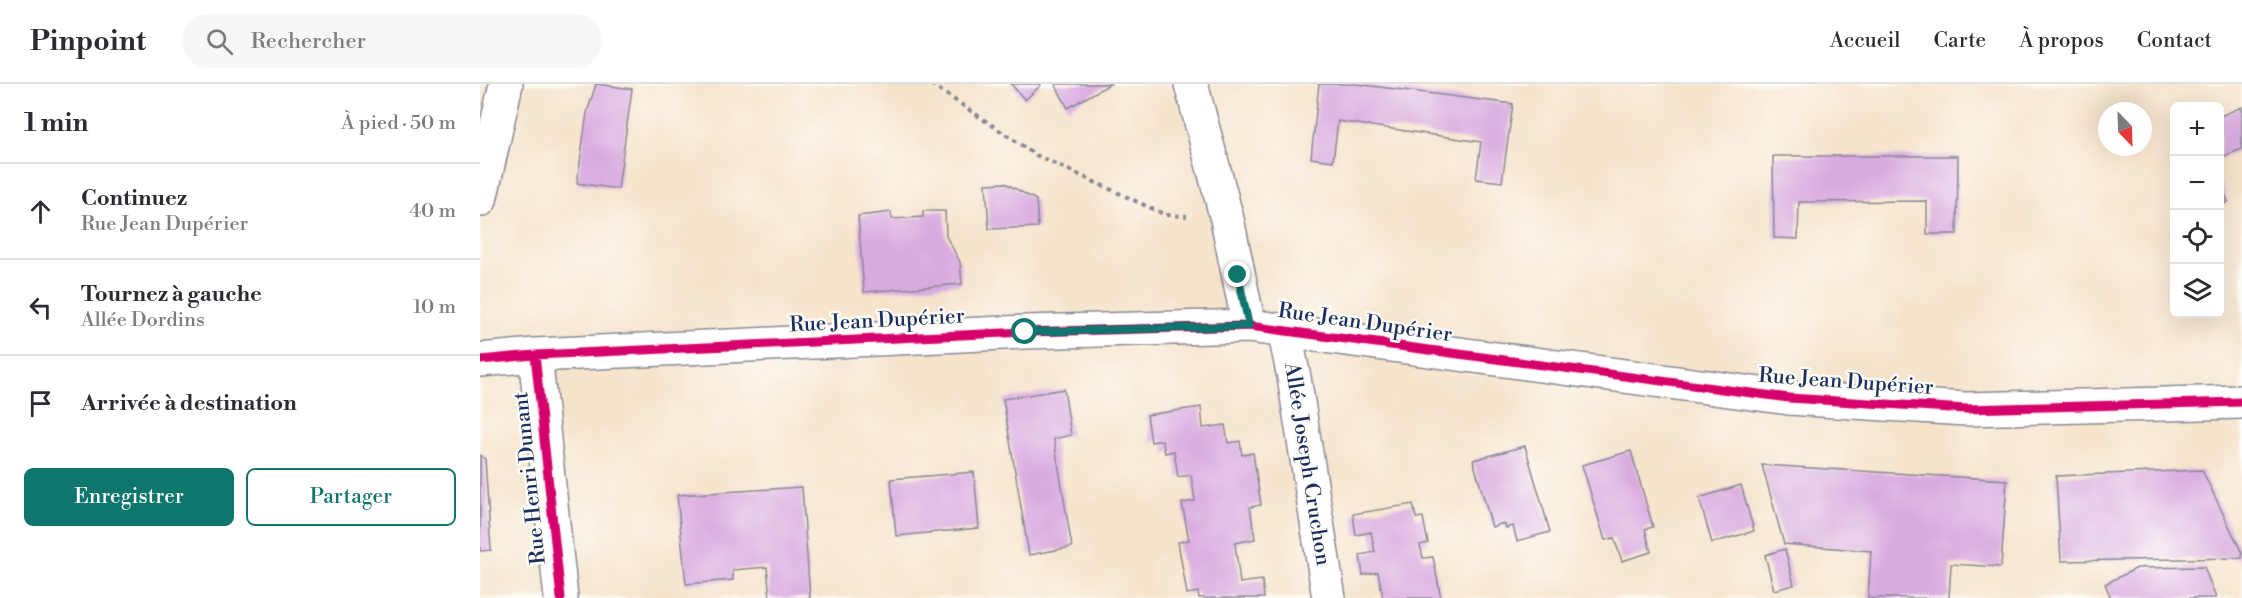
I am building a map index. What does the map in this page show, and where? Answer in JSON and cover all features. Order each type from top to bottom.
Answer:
[{"type":"street","points":[[480,200],[506,84]]},
{"type":"street","points":[[1191,84],[1227,219],[1249,326]]},
{"type":"street","name":"Rue Jean Dupérier","points":[[480,360],[535,355],[1025,332],[1249,326],[1789,398],[1966,409],[2242,402]]},
{"type":"street","name":"Allée Joseph Cruchon","points":[[1284,330],[1294,377],[1329,598]]},
{"type":"street","name":"Rue Henri Dunant","points":[[535,355],[561,598]]},
{"type":"path","points":[[931,84],[1036,155],[1166,215],[1227,219]]},
{"type":"building","points":[[596,84],[632,89],[618,189],[577,183],[587,113]]},
{"type":"building","points":[[1011,84],[1040,84],[1041,85],[1025,100]]},
{"type":"building","points":[[1055,84],[1110,84],[1068,108]]},
{"type":"building","points":[[1319,84],[1356,84],[1513,104],[1502,182],[1476,179],[1481,142],[1338,121],[1333,161],[1311,158]]},
{"type":"building","points":[[2242,107],[2242,149],[2224,156],[2224,156],[2224,114]]},
{"type":"building","points":[[1773,156],[1958,156],[1957,234],[1927,234],[1927,201],[1799,202],[1798,239],[1774,238]]},
{"type":"building","points":[[1005,183],[1036,200],[1038,227],[989,229],[986,184]]},
{"type":"building","points":[[2224,192],[2228,202],[2224,204]]},
{"type":"building","points":[[923,211],[945,211],[946,236],[960,262],[962,284],[864,292],[858,216],[891,212],[892,219],[923,217]]},
{"type":"building","points":[[1064,389],[1071,435],[1054,439],[1072,547],[1029,555],[1003,399]]},
{"type":"building","points":[[1201,407],[1203,428],[1225,425],[1228,443],[1240,441],[1242,455],[1253,453],[1261,505],[1250,507],[1255,539],[1235,543],[1240,583],[1262,580],[1264,598],[1199,598],[1198,592],[1187,594],[1178,542],[1189,540],[1182,503],[1195,501],[1191,475],[1178,477],[1174,451],[1165,453],[1162,440],[1151,442],[1147,415]]},
{"type":"building","points":[[1525,446],[1550,532],[1517,541],[1513,526],[1506,528],[1504,523],[1492,527],[1473,460]]},
{"type":"building","points":[[1631,451],[1653,527],[1645,529],[1651,552],[1622,561],[1614,538],[1605,540],[1582,465]]},
{"type":"building","points":[[480,455],[485,459],[491,550],[480,551]]},
{"type":"building","points":[[1762,465],[2007,480],[2001,567],[1951,564],[1949,598],[1868,598],[1871,551],[1784,544]]},
{"type":"building","points":[[2202,470],[2242,553],[2242,558],[2061,561],[2056,476]]},
{"type":"building","points":[[974,472],[979,528],[896,536],[891,479]]},
{"type":"building","points":[[1741,485],[1754,531],[1712,543],[1699,498]]},
{"type":"building","points":[[802,487],[810,598],[770,598],[767,567],[733,570],[733,580],[686,584],[677,495]]},
{"type":"building","points":[[1413,504],[1416,518],[1423,517],[1428,543],[1420,545],[1423,558],[1433,557],[1441,598],[1383,598],[1378,572],[1363,575],[1360,555],[1375,552],[1371,532],[1356,535],[1353,514]]},
{"type":"building","points":[[1785,549],[1794,585],[1774,590],[1765,555]]},
{"type":"building","points":[[2204,567],[2216,598],[2111,598],[2105,584],[2137,568]]},
{"type":"cycle path","points":[[480,360],[535,355],[1025,332],[1249,326],[1789,398],[1966,409],[2242,402]]},
{"type":"cycle path","points":[[535,355],[561,598]]},
{"type":"route","points":[[1025,332],[1249,326],[1238,275]]}]
